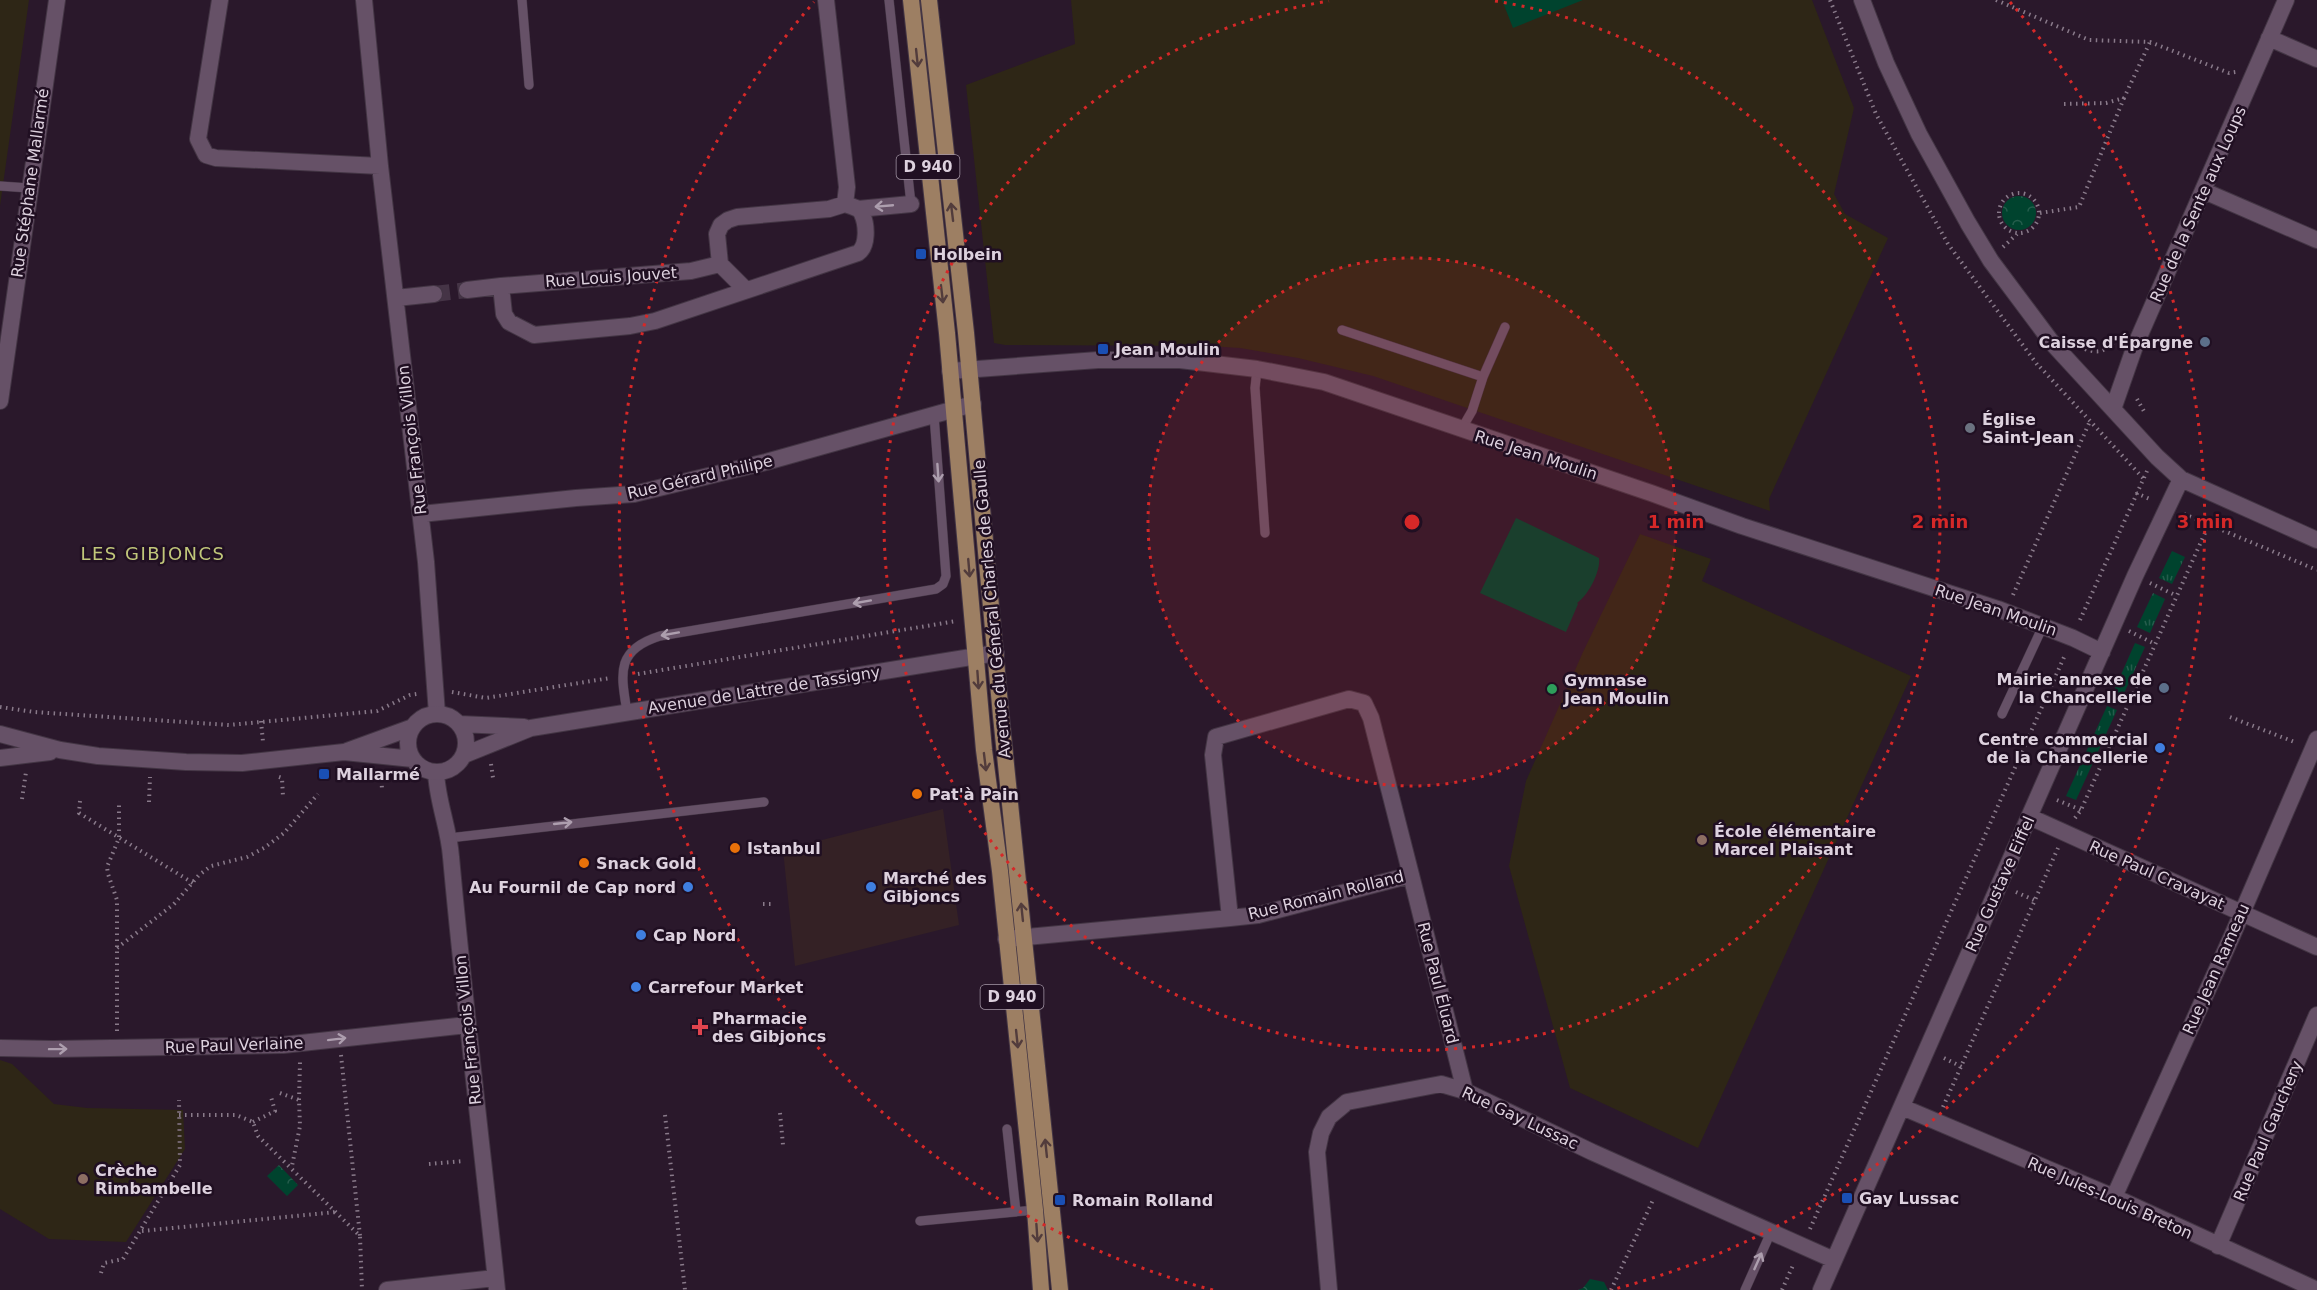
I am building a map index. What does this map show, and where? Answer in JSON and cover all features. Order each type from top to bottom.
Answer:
[{"type":"main road","name":"Avenue du Général Charles de Gaulle","points":[[911,0],[954,410],[984,750],[1035,1210],[1041,1290]]},
{"type":"main road","name":"Avenue du Général Charles de Gaulle","points":[[929,0],[970,369],[1060,1290]]},
{"type":"street","name":"Rue Stéphane Mallarmé","points":[[0,401],[57,0]]},
{"type":"street","points":[[220,0],[198,139],[207,155],[216,158],[380,166]]},
{"type":"street","name":"Rue François Villon","points":[[364,0],[380,166],[426,562],[437,714]]},
{"type":"street","points":[[501,286],[504,314],[509,322],[534,335],[630,326],[655,321],[746,291],[858,253],[863,249],[865,235],[862,214],[851,206],[847,187],[826,0]]},
{"type":"street","points":[[1862,0],[1886,63],[1919,134],[1991,261],[2053,344],[2157,457],[2181,479],[2317,540]]},
{"type":"street","name":"Rue de la Sente aux Loups","points":[[2113,410],[2135,346],[2286,0]]},
{"type":"street","points":[[2269,38],[2317,59]]},
{"type":"street","points":[[2204,191],[2317,240]]},
{"type":"street","points":[[746,291],[720,264],[717,234],[728,220],[737,217],[851,206],[911,204]]},
{"type":"street","name":"Rue Louis Jouvet","points":[[467,290],[691,271],[720,264]]},
{"type":"street","points":[[396,298],[434,294]]},
{"type":"street","name":"Rue Jean Moulin","points":[[950,371],[1121,360],[1180,360],[1257,369],[1324,382],[1742,526],[2005,612],[2102,651]]},
{"type":"street","name":"Rue Gérard Philipe","points":[[421,514],[576,498],[634,495],[765,462],[973,404]]},
{"type":"street","name":"Rue Gustave Eiffel","points":[[1821,1290],[2135,576],[2181,479]]},
{"type":"street","name":"Avenue de Lattre de Tassigny","points":[[464,755],[531,728],[996,653]]},
{"type":"street","name":"Rue Romain Rolland","points":[[1006,939],[1024,936],[1230,918],[1258,915],[1411,874],[1371,718],[1364,703],[1349,699],[1216,737],[1213,755],[1230,918]]},
{"type":"street","points":[[344,752],[413,727],[428,716],[437,714],[452,718],[459,724],[465,737],[464,755],[453,768],[436,772],[419,766],[413,759],[408,743],[413,727]]},
{"type":"street","name":"Avenue de Lattre de Tassigny","points":[[459,724],[531,728]]},
{"type":"street","points":[[0,734],[60,750],[150,760],[242,763],[344,752],[413,759]]},
{"type":"street","name":"Rue Jean Rameau","points":[[2114,1197],[2315,744]]},
{"type":"street","points":[[0,758],[60,750]]},
{"type":"street","name":"Rue François Villon","points":[[436,772],[437,794],[449,838],[466,1025],[496,1284]]},
{"type":"street","name":"Rue Paul Cravayat","points":[[2030,817],[2317,947]]},
{"type":"street","name":"Rue Paul Éluard","points":[[1411,874],[1465,1091]]},
{"type":"street","name":"Rue Paul Gauchery","points":[[2218,1246],[2317,1015]]},
{"type":"street","name":"Rue Paul Verlaine","points":[[0,1048],[300,1044],[466,1025]]},
{"type":"street","name":"Rue Gay Lussac","points":[[1329,1290],[1317,1152],[1321,1133],[1329,1117],[1347,1102],[1441,1084],[1465,1091],[1661,1183],[1834,1260]]},
{"type":"street","name":"Rue Jules-Louis Breton","points":[[1902,1107],[2114,1197],[2317,1290]]},
{"type":"street","points":[[387,1290],[496,1284]]},
{"type":"lane","points":[[522,0],[529,85]]},
{"type":"lane","points":[[889,0],[911,204]]},
{"type":"lane","points":[[0,186],[29,189]]},
{"type":"lane","points":[[1461,430],[1472,411],[1483,377],[1505,327]]},
{"type":"lane","points":[[1342,330],[1483,377]]},
{"type":"lane","points":[[1257,369],[1255,388],[1265,533]]},
{"type":"lane","points":[[627,712],[621,676],[624,664],[633,650],[647,640],[936,589],[943,584],[946,576],[934,415]]},
{"type":"lane","points":[[2002,714],[2043,626]]},
{"type":"lane","points":[[449,838],[764,802]]},
{"type":"lane","points":[[1007,1129],[1016,1212]]},
{"type":"lane","points":[[920,1221],[1035,1210]]},
{"type":"lane","points":[[1745,1290],[1771,1232]]},
{"type":"path","points":[[1830,0],[1876,114],[1948,244],[2039,367]]},
{"type":"path","points":[[1996,0],[2089,40],[2150,42],[2229,73],[2258,67]]},
{"type":"path","points":[[2040,213],[2079,207],[2150,42]]},
{"type":"path","points":[[2064,104],[2106,103],[2124,98]]},
{"type":"path","points":[[2024,193],[2035,200],[2040,213],[2038,220],[2030,230],[2018,233],[2006,228],[1999,211],[2005,198],[2024,193]]},
{"type":"path","points":[[2136,394],[2137,400],[2151,419]]},
{"type":"path","points":[[2005,612],[2090,421]]},
{"type":"path","points":[[1782,1290],[2143,477],[2157,457]]},
{"type":"path","points":[[2136,493],[2317,570]]},
{"type":"path","points":[[2135,576],[2176,596]]},
{"type":"path","points":[[0,707],[34,712],[229,725],[377,711],[410,695],[458,691],[486,698],[973,618]]},
{"type":"path","points":[[2115,624],[2155,644]]},
{"type":"path","points":[[2230,717],[2315,744]]},
{"type":"path","points":[[149,802],[150,770]]},
{"type":"path","points":[[2041,792],[2080,810]]},
{"type":"path","points":[[117,948],[174,904],[199,875],[211,866],[247,857],[264,848],[284,832],[318,794]]},
{"type":"path","points":[[80,801],[79,813],[193,883]]},
{"type":"path","points":[[117,1048],[117,900],[108,874],[108,867],[119,838],[119,802]]},
{"type":"path","points":[[763,904],[775,904]]},
{"type":"path","points":[[339,1039],[360,1236],[362,1290]]},
{"type":"path","points":[[292,1167],[300,1126],[300,1044]]},
{"type":"path","points":[[280,1093],[299,1100]]},
{"type":"path","points":[[253,1122],[275,1111],[271,1097]]},
{"type":"path","points":[[101,1273],[104,1263],[123,1259],[180,1165],[178,1100]]},
{"type":"path","points":[[780,1113],[783,1145]]},
{"type":"path","points":[[179,1115],[236,1115],[253,1122],[258,1136],[360,1236]]},
{"type":"path","points":[[665,1115],[685,1290]]},
{"type":"path","points":[[429,1164],[483,1160]]},
{"type":"path","points":[[1611,1290],[1661,1183]]},
{"type":"path","points":[[141,1232],[336,1212]]},
{"type":"shaded area","points":[[0,0],[29,0],[0,206]]},
{"type":"shaded area","points":[[1071,0],[1812,0],[1854,108],[1834,194],[1845,214],[1888,238],[1769,499],[1770,511],[1373,376],[1298,358],[1240,348],[1207,346],[1005,345],[994,343],[966,85],[1075,44]]},
{"type":"shaded area","points":[[1640,534],[1711,559],[1702,581],[1911,676],[1698,1148],[1570,1088],[1509,866],[1526,781],[1583,652]]},
{"type":"shaded area","name":"Marché des Gibjoncs","points":[[943,809],[959,925],[795,966],[783,850]]},
{"type":"shaded area","name":"Crèche Rimbambelle","points":[[0,1060],[12,1064],[54,1104],[87,1108],[183,1110],[185,1149],[126,1242],[49,1239],[0,1209]]},
{"type":"green space","points":[[1502,0],[1583,0],[1513,28]]},
{"type":"green space","points":[[2019,196],[2031,201],[2036,213],[2031,225],[2019,230],[2007,225],[2002,213],[2007,201]]},
{"type":"green space","points":[[1516,518],[1599,558],[1598,570],[1593,583],[1577,603],[1566,632],[1480,593]]},
{"type":"green space","points":[[2172,551],[2185,557],[2172,584],[2159,578]]},
{"type":"green space","points":[[2153,593],[2165,599],[2150,633],[2137,627]]},
{"type":"green space","points":[[2135,643],[2145,647],[2121,700],[2112,695]]},
{"type":"green space","points":[[2107,706],[2117,710],[2076,800],[2066,796]]},
{"type":"green space","points":[[279,1165],[298,1185],[287,1196],[267,1176]]},
{"type":"green space","points":[[1590,1279],[1604,1282],[1608,1290],[1578,1290],[1583,1288]]},
{"type":"tunnel","points":[[434,294],[467,290]]},
{"type":"place","name":"Holbein","points":[[921,254]]},
{"type":"place","name":"Caisse d'Épargne","points":[[2205,342]]},
{"type":"place","name":"Jean Moulin","points":[[1103,349]]},
{"type":"place","name":"Église Saint-Jean","points":[[1970,428]]},
{"type":"place","name":"Mairie annexe de la Chancellerie","points":[[2164,688]]},
{"type":"place","name":"Gymnase Jean Moulin","points":[[1552,689]]},
{"type":"place","name":"Centre commercial de la Chancellerie","points":[[2160,748]]},
{"type":"place","name":"Mallarmé","points":[[324,774]]},
{"type":"place","name":"Pat'à Pain","points":[[917,794]]},
{"type":"place","name":"École élémentaire Marcel Plaisant","points":[[1702,840]]},
{"type":"place","name":"Istanbul","points":[[735,848]]},
{"type":"place","name":"Snack Gold","points":[[584,863]]},
{"type":"place","name":"Au Fournil de Cap nord","points":[[688,887]]},
{"type":"place","name":"Marché des Gibjoncs","points":[[871,887]]},
{"type":"place","name":"Cap Nord","points":[[641,935]]},
{"type":"place","name":"Carrefour Market","points":[[636,987]]},
{"type":"place","name":"Pharmacie des Gibjoncs","points":[[700,1027]]},
{"type":"place","name":"Crèche Rimbambelle","points":[[83,1179]]},
{"type":"place","name":"Gay Lussac","points":[[1847,1198]]},
{"type":"place","name":"Romain Rolland","points":[[1060,1200]]},
{"type":"district","name":"LES GIBJONCS","points":[[153,553]]}]
